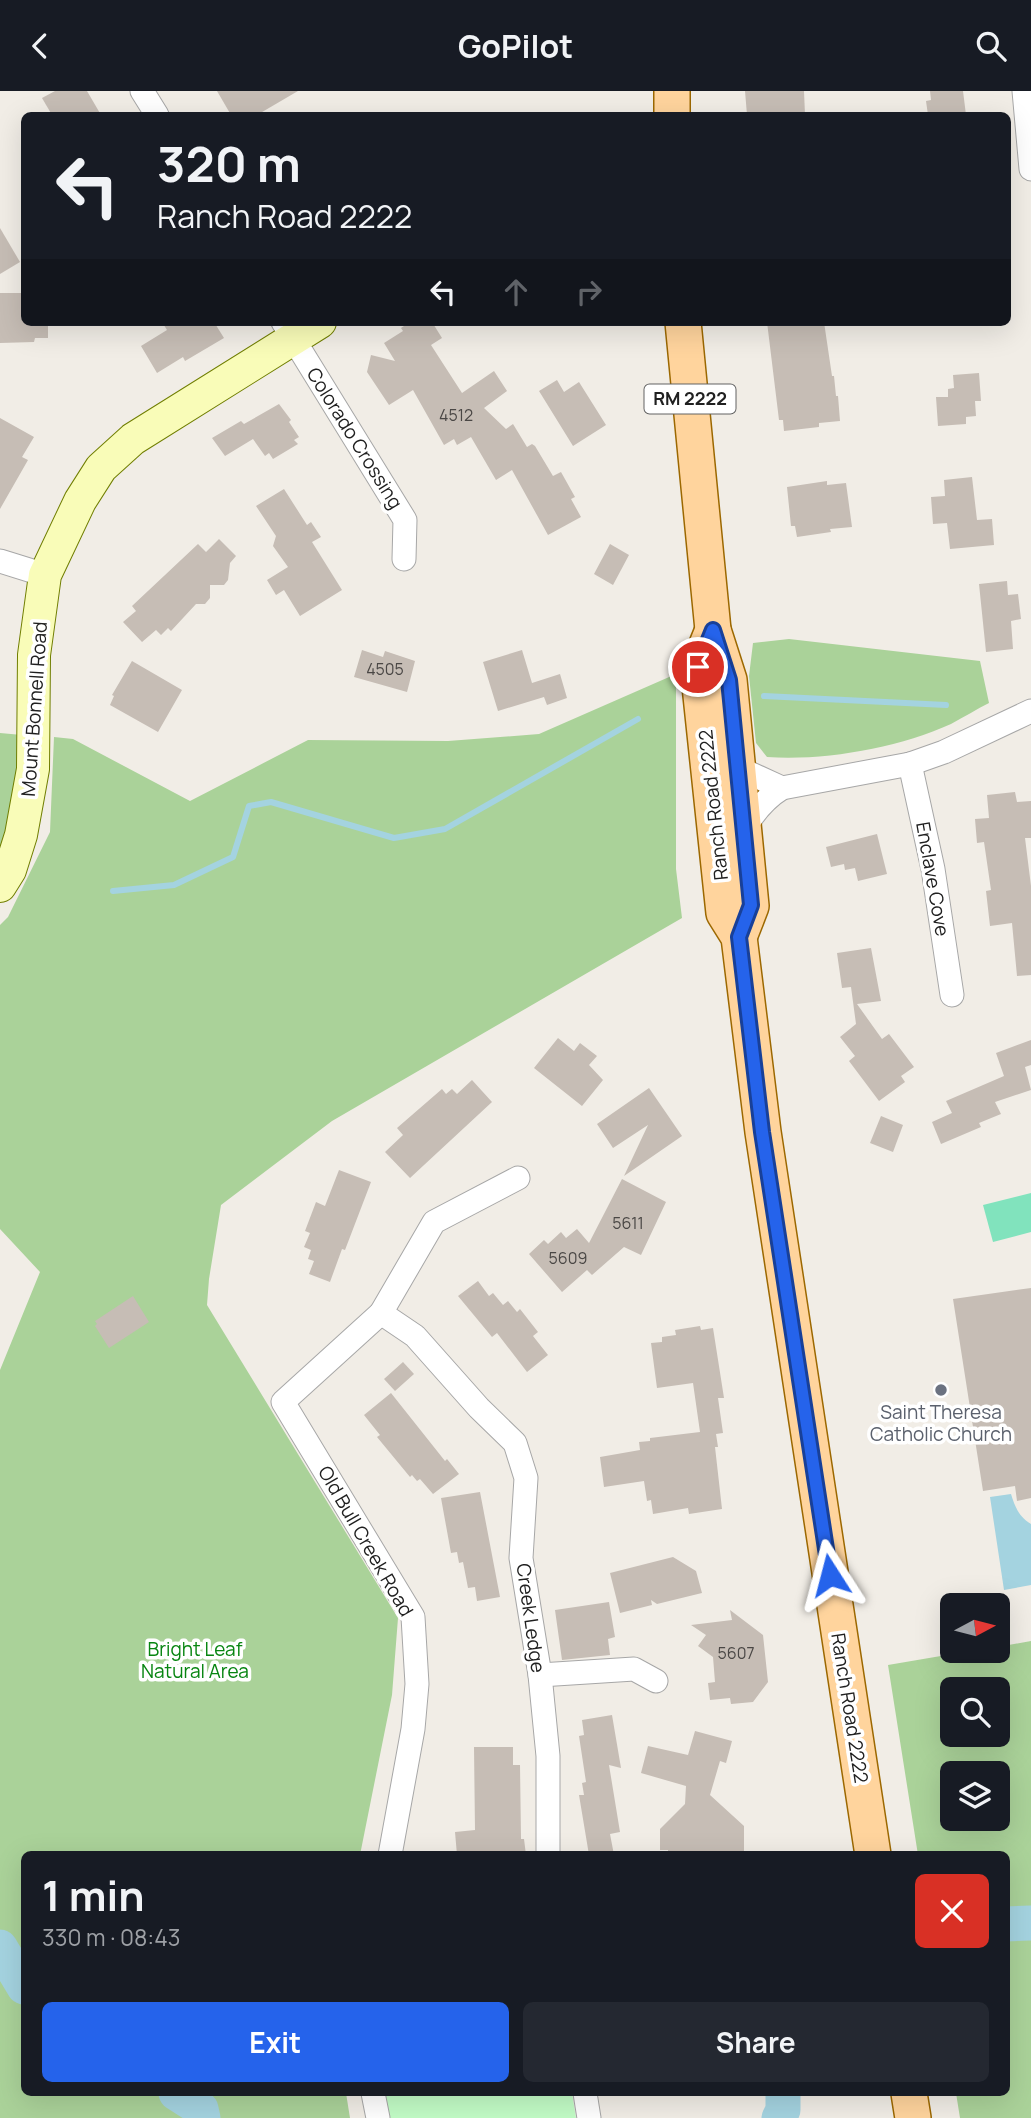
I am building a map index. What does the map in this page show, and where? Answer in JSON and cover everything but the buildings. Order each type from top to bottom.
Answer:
[{"type":"main road","points":[[672,91],[672,112]]},
{"type":"main road","name":"Ranch Road 2222","points":[[683,326],[713,630],[729,680],[751,905],[739,937]]},
{"type":"main road","name":"Ranch Road 2222","points":[[713,630],[698,667],[724,913],[739,937],[762,1132],[872,1851]]},
{"type":"main road","points":[[909,2096],[913,2118]]},
{"type":"street","points":[[142,91],[155,112]]},
{"type":"street","points":[[1024,91],[1031,169]]},
{"type":"street","name":"Colorado Crossing","points":[[299,328],[405,520],[404,559]]},
{"type":"street","name":"Mount Bonnell Road","points":[[0,887],[10,870],[21,835],[33,769],[34,655],[45,575],[80,501],[101,468],[133,439],[299,328]]},
{"type":"street","points":[[0,561],[45,575]]},
{"type":"street","points":[[743,831],[756,810],[782,788],[910,764],[944,752],[1031,711]]},
{"type":"street","points":[[736,761],[747,772],[782,788]]},
{"type":"street","name":"Enclave Cove","points":[[910,764],[933,869],[952,995]]},
{"type":"street","points":[[381,1313],[434,1222],[518,1178]]},
{"type":"street","name":"Old Bull Creek Road","points":[[381,1313],[283,1402],[413,1616],[417,1684],[413,1729],[391,1851]]},
{"type":"street","name":"Creek Ledge","points":[[381,1313],[415,1336],[479,1408],[515,1443],[526,1478],[521,1558],[540,1675],[548,1756],[548,1851]]},
{"type":"street","points":[[540,1675],[634,1668],[656,1681]]},
{"type":"street","points":[[374,2096],[378,2118]]},
{"type":"street","points":[[585,2096],[589,2118]]},
{"type":"green space","points":[[789,639],[980,661],[989,703],[951,724],[885,746],[837,755],[767,757],[756,743],[749,676],[753,643]]},
{"type":"green space","name":"Bright Leaf Natural Area","points":[[676,674],[676,869],[682,918],[332,1121],[221,1205],[209,1279],[207,1305],[398,1618],[392,1695],[361,1851],[21,1851],[21,2096],[346,2096],[350,2118],[0,2118],[0,1370],[40,1272],[0,1229],[0,925],[8,917],[50,832],[54,737],[73,739],[190,801],[308,740],[448,741],[539,734]]},
{"type":"green space","points":[[0,733],[22,735],[14,807],[0,857]]},
{"type":"green space","points":[[1031,1193],[1031,1232],[993,1242],[983,1205]]},
{"type":"green space","points":[[1031,1641],[1031,2118],[960,2118],[956,2096],[1010,2096],[1010,1851],[917,1851],[888,1665],[940,1656],[940,1663],[1010,1663],[1010,1645]]},
{"type":"green space","points":[[384,2096],[572,2096],[576,2118],[388,2118]]},
{"type":"water","points":[[1011,1494],[1018,1511],[1031,1524],[1031,1585],[1004,1590],[990,1497]]},
{"type":"waterway","points":[[764,696],[946,705]]},
{"type":"waterway","points":[[113,891],[174,885],[233,857],[249,806],[271,802],[394,838],[445,829],[638,719]]},
{"type":"waterway","points":[[1010,1924],[1031,1923]]},
{"type":"waterway","points":[[0,1947],[21,1982]]},
{"type":"waterway","points":[[181,2096],[201,2109],[203,2118]]},
{"type":"waterway","points":[[779,2118],[783,2110],[783,2096]]},
{"type":"place","name":"Saint Theresa Catholic Church","points":[[941,1390]]},
{"type":"route","points":[[698,667],[713,630],[729,680],[751,905],[739,937],[762,1132],[830,1575]]}]
